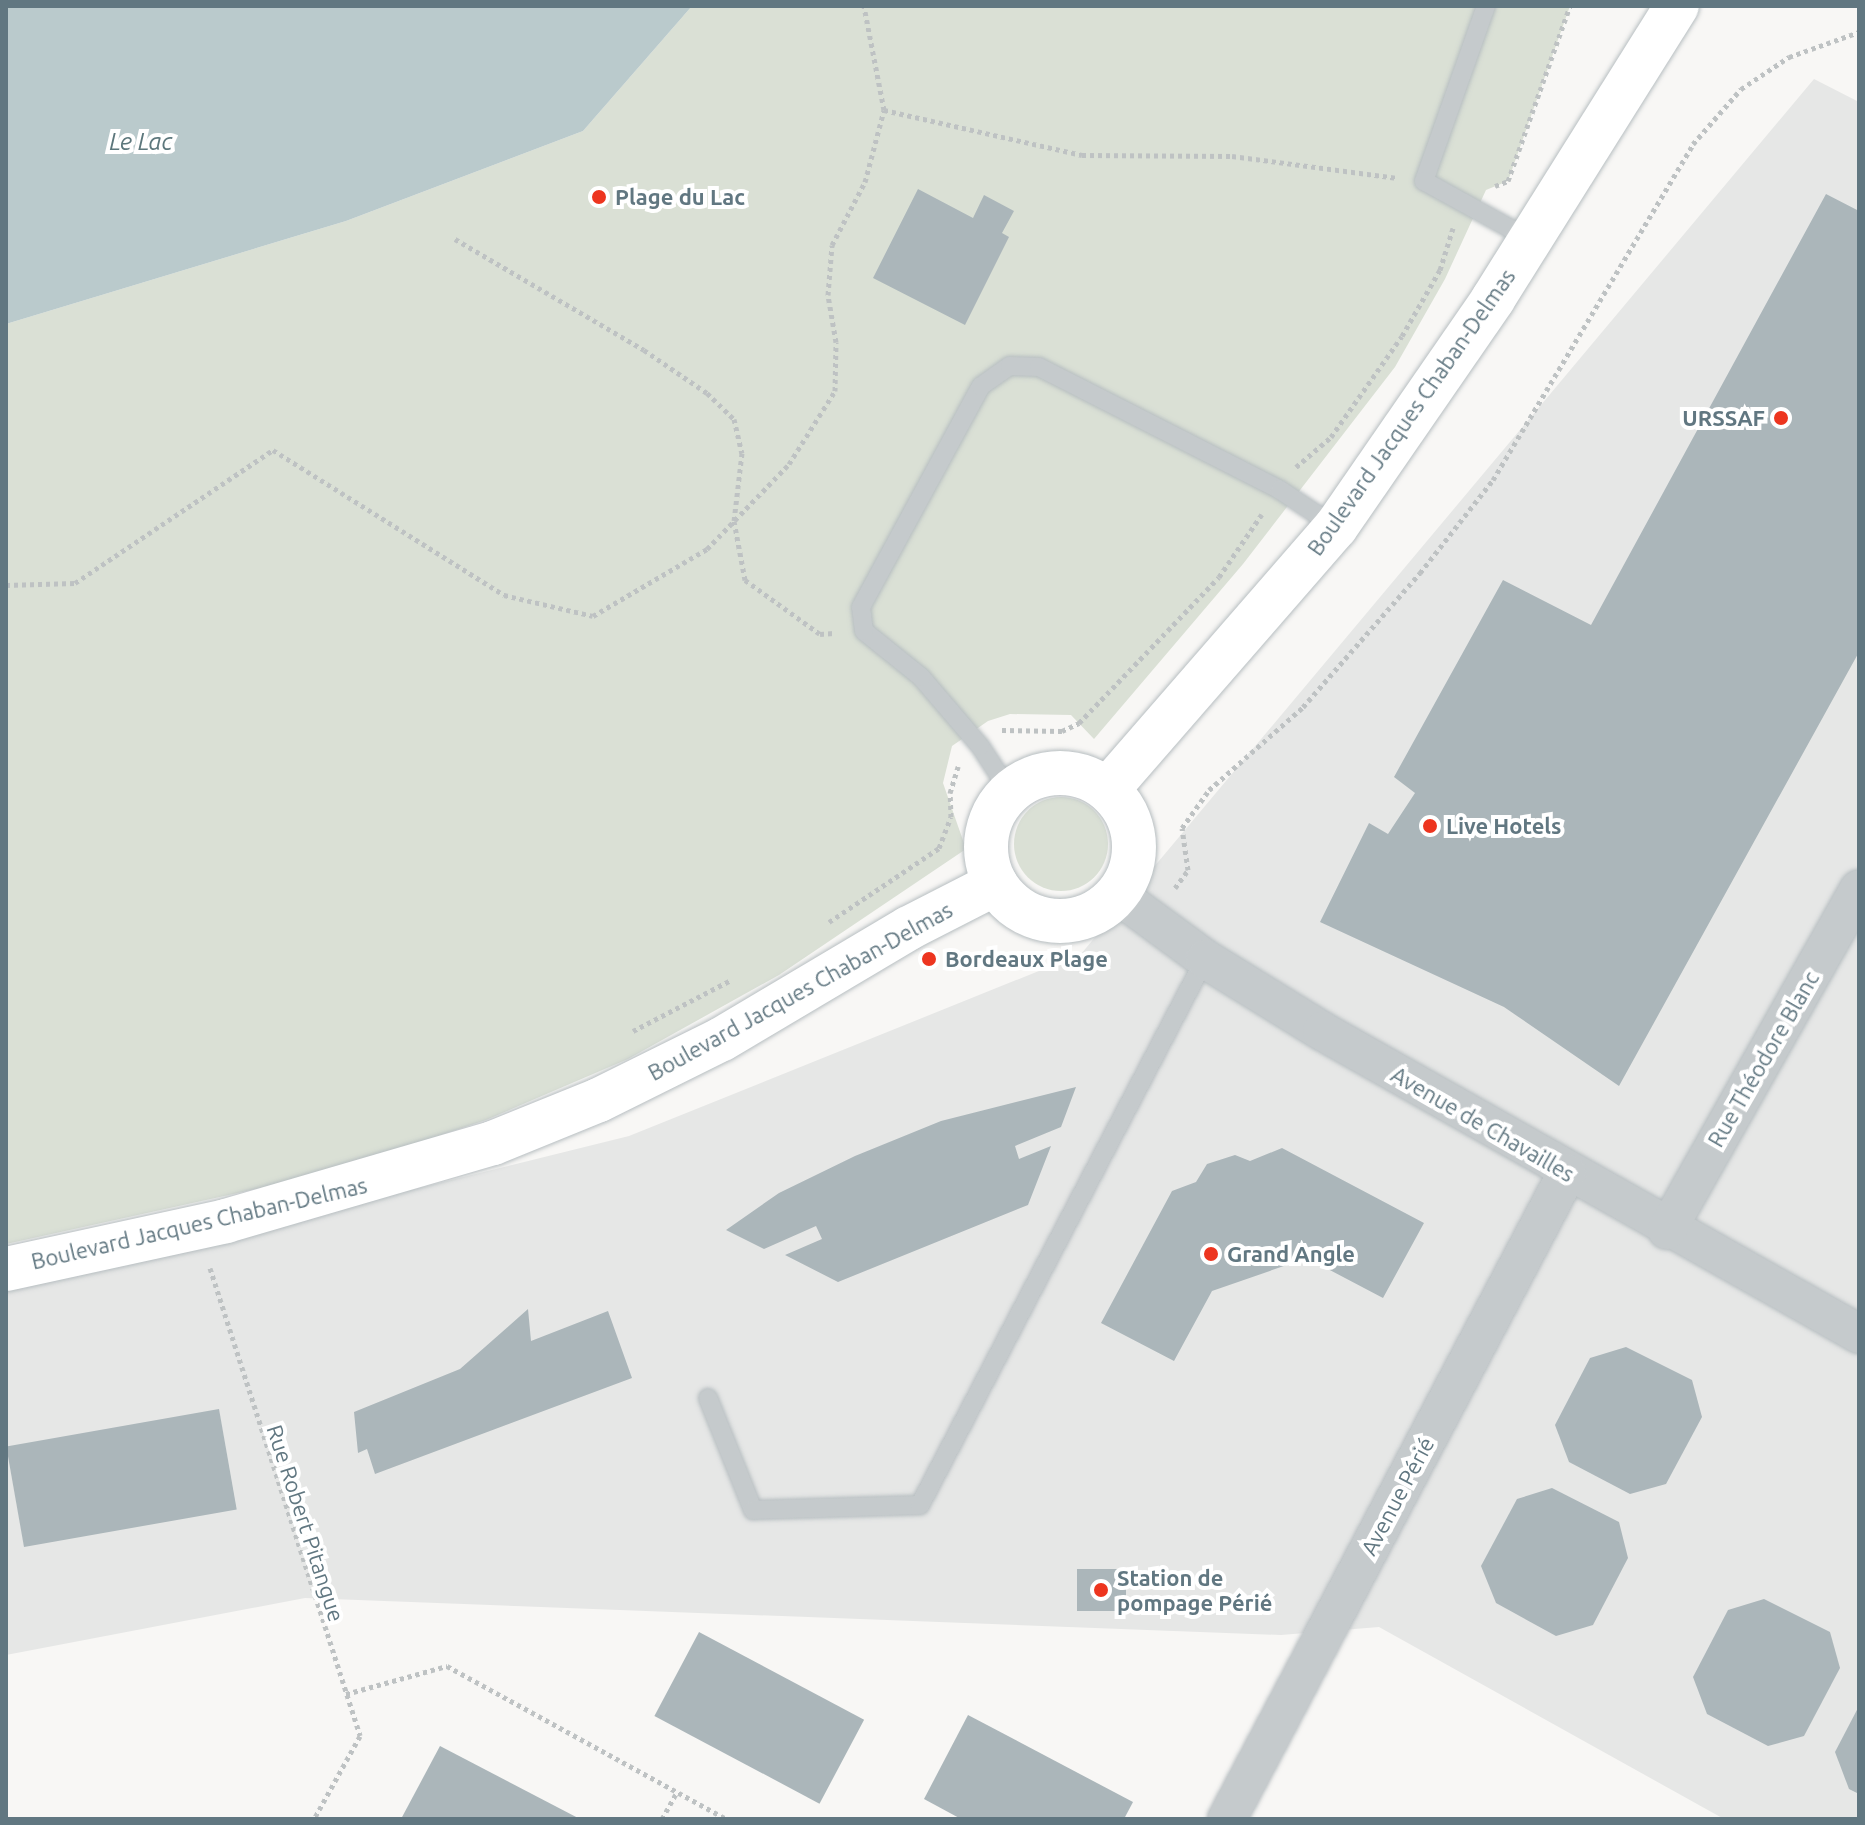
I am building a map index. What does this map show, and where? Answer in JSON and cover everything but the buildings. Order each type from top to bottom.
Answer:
[{"type":"main road","name":"Boulevard Jacques Chaban-Delmas","points":[[1108,789],[1336,527],[1529,239],[1677,6]]},
{"type":"main road","points":[[1076,774],[1108,789],[1127,812],[1135,840],[1132,869],[1118,895],[1089,917],[1053,922],[1020,910],[995,884],[985,852],[991,819],[1010,792],[1053,775],[1076,774]]},
{"type":"main road","name":"Boulevard Jacques Chaban-Delmas","points":[[6,1269],[197,1227],[364,1185],[493,1143],[599,1100],[722,1039],[909,928],[995,884]]},
{"type":"street","name":"Rue Théodore Blanc","points":[[1667,1230],[1859,889]]},
{"type":"street","name":"Avenue de Chavailles","points":[[1118,895],[1205,959],[1567,1173],[1859,1334]]},
{"type":"street","name":"Avenue Périé","points":[[1227,1819],[1567,1173]]},
{"type":"lane","points":[[1486,6],[1424,181],[1529,239]]},
{"type":"lane","points":[[1010,792],[980,746],[921,677],[864,631],[861,607],[981,386],[1010,366],[1039,367],[1280,490],[1336,527]]},
{"type":"lane","points":[[708,1398],[753,1510],[920,1505],[1205,959]]},
{"type":"path","points":[[6,585],[75,583],[273,450],[504,595],[593,616],[707,549],[789,464],[835,391],[836,342],[828,295],[832,245],[865,182],[884,110],[864,6]]},
{"type":"path","points":[[825,924],[939,848],[951,817],[953,777],[960,762],[1008,728],[1062,731],[1079,723],[1219,577],[1295,468],[1331,437],[1402,336],[1440,270],[1460,201],[1508,181],[1570,6]]},
{"type":"path","points":[[1170,896],[1188,870],[1182,828],[1209,790],[1303,707],[1420,573],[1493,480],[1693,144],[1741,89],[1789,57],[1859,32]]},
{"type":"path","points":[[884,110],[1082,155],[1232,156],[1424,181]]},
{"type":"path","points":[[455,239],[644,350],[707,393],[734,419],[742,453],[734,521],[745,580],[820,634],[864,631]]},
{"type":"path","points":[[619,1038],[736,977]]},
{"type":"path","name":"Rue Robert Pitangue","points":[[197,1227],[360,1736],[314,1819]]},
{"type":"path","points":[[346,1694],[447,1666],[727,1819]]},
{"type":"path","points":[[662,1819],[677,1792]]},
{"type":"shaded area","points":[[692,6],[1570,6],[1508,181],[1486,190],[1445,279],[1395,367],[1243,564],[1094,739],[1071,715],[1010,714],[988,721],[952,746],[943,783],[966,849],[779,975],[628,1059],[486,1120],[324,1174],[6,1244],[6,324],[346,221],[583,131]]},
{"type":"shaded area","points":[[1814,79],[1859,102],[1859,1819],[1724,1819],[1379,1627],[1281,1635],[305,1598],[6,1655],[6,1290],[629,1136],[1081,954]]},
{"type":"shaded area","points":[[1061,797],[1079,801],[1094,811],[1104,826],[1108,844],[1104,862],[1094,877],[1079,887],[1061,891],[1043,887],[1028,877],[1018,862],[1014,844],[1018,826],[1028,811],[1043,801]]},
{"type":"water","name":"Le Lac","points":[[6,6],[692,6],[583,131],[346,221],[6,324]]},
{"type":"place","name":"Plage du Lac","points":[[599,197]]},
{"type":"place","name":"URSSAF","points":[[1781,418]]},
{"type":"place","name":"Live Hotels","points":[[1430,826]]},
{"type":"place","name":"Bordeaux Plage","points":[[929,959]]},
{"type":"place","name":"Grand Angle","points":[[1211,1254]]},
{"type":"place","name":"Station de pompage Périé","points":[[1101,1590]]}]
